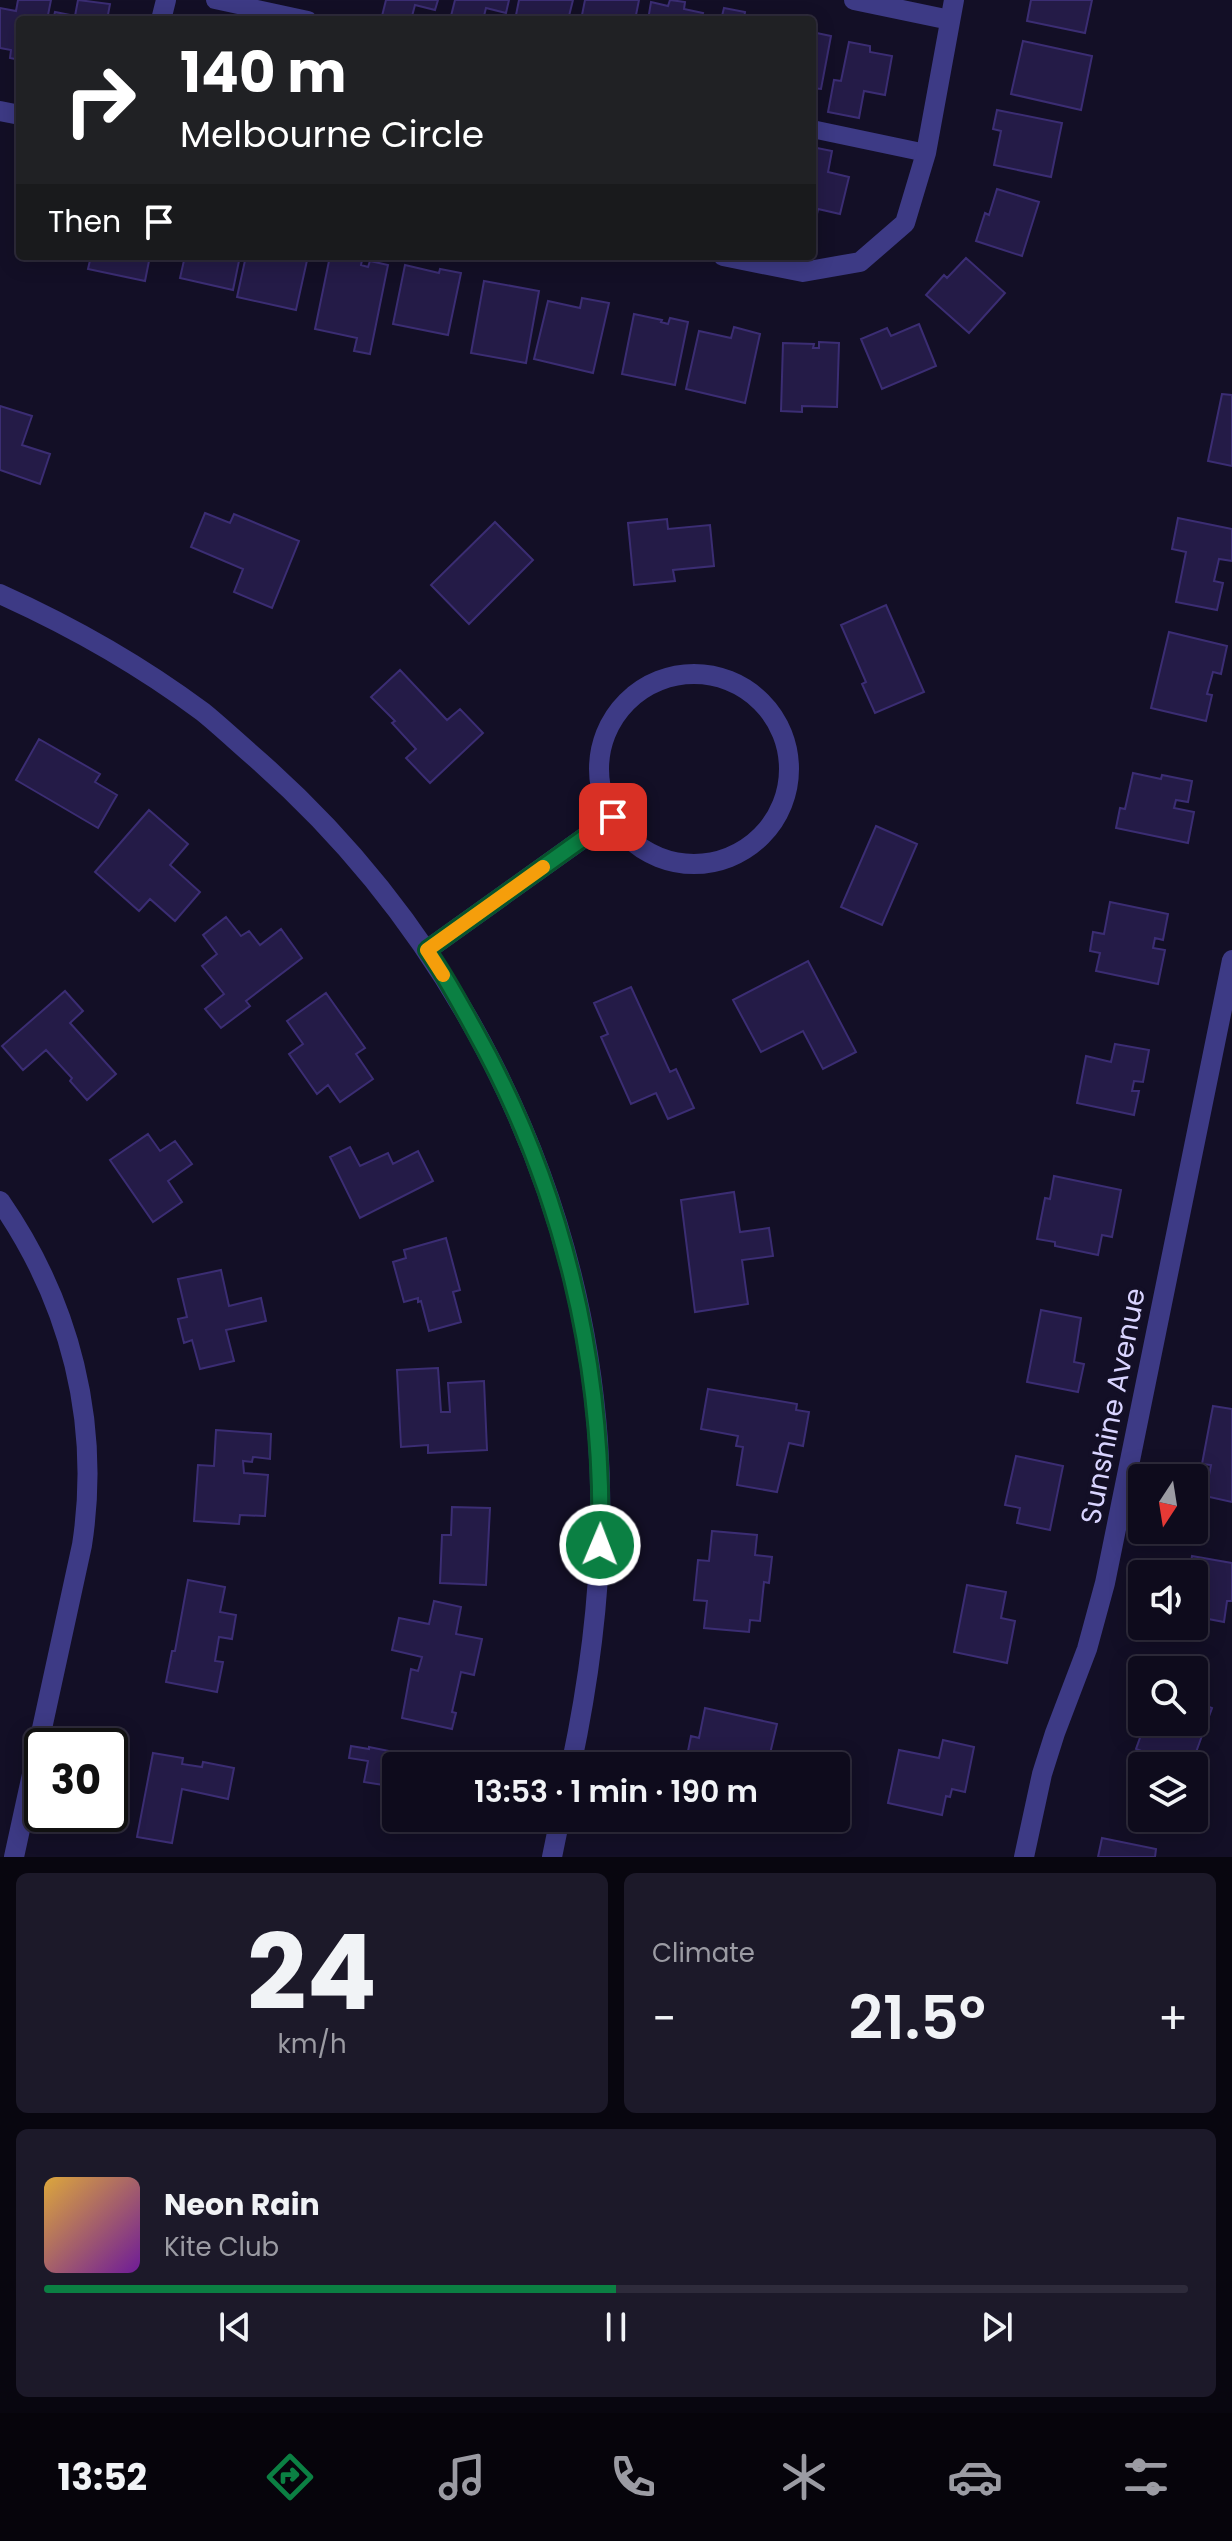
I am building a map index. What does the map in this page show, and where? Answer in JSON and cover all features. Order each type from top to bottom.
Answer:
[{"type":"street","points":[[743,260],[803,272],[860,262],[905,223],[926,153],[952,10],[854,0]]},
{"type":"street","points":[[0,594],[121,657],[207,715],[273,772],[345,845],[394,904],[455,994],[498,1073],[534,1153],[564,1244],[587,1349],[599,1461],[600,1569],[593,1644],[574,1752]]},
{"type":"street","points":[[700,673],[730,680],[759,698],[780,726],[789,761],[786,795],[775,820],[762,836],[740,852],[714,863],[673,863],[641,849],[621,831],[613,817],[602,794],[600,779],[604,738],[625,703],[653,684],[667,677],[700,673]]},
{"type":"street","points":[[427,950],[613,817]]},
{"type":"street","name":"Sunshine Avenue","points":[[1024,1857],[1042,1774],[1087,1649],[1105,1583],[1232,960]]},
{"type":"street","points":[[0,1201],[36,1258],[65,1327],[79,1383],[88,1457],[87,1500],[79,1560],[14,1857]]},
{"type":"street","points":[[552,1857],[557,1832]]},
{"type":"lane","points":[[215,0],[289,16]]},
{"type":"lane","points":[[816,130],[926,153]]},
{"type":"building","points":[[18,0],[51,0],[48,16],[16,16],[16,59],[10,58],[11,50],[0,48],[0,8],[16,11]]},
{"type":"building","points":[[78,0],[110,4],[108,16],[75,16]]},
{"type":"building","points":[[386,0],[438,0],[435,10],[415,5],[412,16],[382,16]]},
{"type":"building","points":[[455,0],[509,0],[506,13],[486,8],[484,16],[451,16]]},
{"type":"building","points":[[519,0],[573,0],[569,16],[516,16]]},
{"type":"building","points":[[585,0],[639,0],[636,16],[582,16]]},
{"type":"building","points":[[670,0],[685,2],[684,9],[703,13],[702,16],[649,16],[651,2],[668,6]]},
{"type":"building","points":[[1031,0],[1092,0],[1085,33],[1027,21]]},
{"type":"building","points":[[724,8],[745,12],[744,16],[722,16]]},
{"type":"building","points":[[55,12],[75,16],[54,16]]},
{"type":"building","points":[[816,33],[831,36],[821,89],[816,88]]},
{"type":"building","points":[[1023,41],[1092,56],[1081,110],[1011,94]]},
{"type":"building","points":[[849,42],[870,46],[870,52],[892,56],[885,95],[864,91],[859,118],[828,112],[834,80],[841,81]]},
{"type":"building","points":[[997,110],[1062,123],[1051,177],[994,165],[1001,131],[993,129]]},
{"type":"building","points":[[816,148],[832,151],[828,172],[849,177],[840,214],[818,209],[816,219]]},
{"type":"building","points":[[997,189],[1039,202],[1022,256],[976,241]]},
{"type":"building","points":[[966,258],[1005,293],[969,333],[926,295],[944,275],[947,278]]},
{"type":"building","points":[[90,260],[149,260],[145,281],[88,269]]},
{"type":"building","points":[[184,260],[239,260],[233,290],[180,278]]},
{"type":"building","points":[[245,260],[307,260],[296,310],[237,297]]},
{"type":"building","points":[[329,260],[362,260],[361,265],[368,267],[370,261],[388,265],[370,354],[354,351],[357,338],[315,329]]},
{"type":"building","points":[[405,265],[439,273],[440,269],[461,273],[448,335],[393,324]]},
{"type":"building","points":[[484,281],[539,291],[526,363],[471,353]]},
{"type":"building","points":[[582,298],[609,303],[593,373],[534,359],[548,301],[580,308]]},
{"type":"building","points":[[634,314],[668,324],[670,318],[688,322],[675,385],[622,374]]},
{"type":"building","points":[[919,324],[936,366],[882,389],[861,339],[887,328],[891,336]]},
{"type":"building","points":[[734,327],[760,334],[745,403],[686,389],[699,331],[731,338]]},
{"type":"building","points":[[819,342],[839,343],[837,407],[802,406],[802,412],[781,411],[783,343],[814,344],[813,348],[819,348]]},
{"type":"building","points":[[1222,394],[1232,395],[1232,466],[1208,461]]},
{"type":"building","points":[[0,406],[32,416],[22,445],[50,454],[40,484],[0,470]]},
{"type":"building","points":[[205,513],[230,523],[234,514],[299,541],[272,608],[234,592],[243,569],[191,547]]},
{"type":"building","points":[[1178,518],[1232,529],[1232,561],[1219,559],[1214,581],[1223,583],[1217,610],[1176,602],[1186,552],[1172,549]]},
{"type":"building","points":[[667,519],[668,529],[710,525],[714,566],[673,570],[675,581],[634,585],[628,523]]},
{"type":"building","points":[[495,522],[533,560],[469,624],[431,585]]},
{"type":"building","points":[[886,605],[924,692],[875,713],[862,684],[866,682],[841,625]]},
{"type":"building","points":[[1169,632],[1227,646],[1221,674],[1213,672],[1207,694],[1212,695],[1206,721],[1151,708]]},
{"type":"building","points":[[400,670],[447,720],[460,709],[483,733],[430,783],[406,758],[416,749],[392,723],[395,721],[371,697]]},
{"type":"building","points":[[39,739],[100,774],[95,782],[117,795],[98,828],[16,780]]},
{"type":"building","points":[[1133,773],[1192,781],[1188,802],[1176,800],[1174,808],[1194,812],[1188,843],[1116,828],[1120,808],[1125,809]]},
{"type":"building","points":[[149,810],[188,844],[170,865],[200,892],[175,921],[150,899],[139,911],[95,872]]},
{"type":"building","points":[[876,826],[917,844],[882,925],[841,907]]},
{"type":"building","points":[[1110,902],[1168,914],[1163,940],[1155,938],[1153,948],[1165,950],[1158,984],[1096,971],[1100,953],[1090,951],[1093,932],[1104,934]]},
{"type":"building","points":[[226,917],[241,936],[249,931],[260,945],[281,929],[302,958],[246,1001],[250,1006],[221,1028],[205,1009],[224,994],[202,966],[217,954],[203,935]]},
{"type":"building","points":[[808,961],[856,1052],[823,1069],[803,1031],[761,1052],[733,1000]]},
{"type":"building","points":[[631,987],[670,1072],[676,1069],[694,1108],[668,1119],[656,1093],[631,1104],[601,1037],[608,1034],[594,1003]]},
{"type":"building","points":[[65,991],[83,1011],[70,1023],[116,1074],[87,1100],[46,1050],[23,1070],[2,1046]]},
{"type":"building","points":[[326,993],[365,1048],[356,1054],[373,1079],[340,1102],[328,1085],[317,1094],[289,1054],[303,1044],[287,1021]]},
{"type":"building","points":[[1115,1044],[1149,1050],[1143,1082],[1134,1081],[1132,1091],[1139,1091],[1134,1115],[1077,1103],[1086,1056],[1111,1062]]},
{"type":"building","points":[[148,1134],[160,1151],[175,1141],[192,1164],[168,1181],[182,1202],[153,1222],[110,1160]]},
{"type":"building","points":[[350,1147],[360,1166],[388,1153],[393,1164],[418,1151],[433,1181],[360,1218],[330,1157]]},
{"type":"building","points":[[1054,1176],[1121,1190],[1112,1237],[1102,1235],[1098,1255],[1037,1239],[1045,1198],[1050,1199]]},
{"type":"building","points":[[734,1192],[740,1232],[769,1228],[773,1256],[742,1260],[748,1304],[695,1312],[681,1200]]},
{"type":"building","points":[[446,1238],[460,1290],[453,1292],[461,1322],[429,1331],[421,1301],[418,1302],[418,1298],[404,1302],[393,1262],[406,1258],[404,1250]]},
{"type":"building","points":[[221,1270],[229,1306],[261,1298],[266,1321],[226,1330],[234,1361],[200,1369],[192,1340],[184,1343],[178,1319],[187,1317],[178,1279]]},
{"type":"building","points":[[1041,1310],[1081,1318],[1074,1362],[1084,1364],[1078,1392],[1027,1382]]},
{"type":"building","points":[[438,1368],[441,1412],[450,1412],[448,1383],[484,1381],[487,1450],[428,1453],[428,1445],[401,1447],[397,1370]]},
{"type":"building","points":[[708,1389],[797,1404],[796,1410],[809,1412],[803,1446],[789,1443],[777,1492],[737,1485],[743,1447],[736,1446],[738,1436],[701,1429]]},
{"type":"building","points":[[1213,1406],[1232,1409],[1232,1502],[1208,1497],[1211,1465],[1202,1464]]},
{"type":"building","points":[[216,1430],[271,1434],[270,1459],[253,1457],[252,1462],[243,1461],[244,1473],[268,1475],[265,1516],[240,1515],[239,1524],[194,1521],[198,1465],[214,1466]]},
{"type":"building","points":[[1016,1456],[1063,1466],[1050,1530],[1017,1523],[1020,1508],[1005,1505]]},
{"type":"building","points":[[452,1507],[490,1508],[486,1585],[440,1583],[442,1535],[451,1535]]},
{"type":"building","points":[[712,1531],[757,1535],[755,1555],[772,1557],[769,1583],[764,1582],[760,1621],[750,1620],[749,1632],[704,1628],[707,1601],[694,1600],[698,1560],[709,1561]]},
{"type":"building","points":[[1192,1556],[1232,1563],[1232,1601],[1227,1601],[1224,1622],[1208,1619],[1208,1560],[1191,1560]]},
{"type":"building","points":[[188,1580],[225,1587],[220,1612],[236,1615],[232,1639],[219,1637],[215,1661],[223,1662],[217,1692],[166,1682]]},
{"type":"building","points":[[967,1585],[1006,1592],[1001,1618],[1015,1621],[1007,1663],[954,1652]]},
{"type":"building","points":[[434,1601],[461,1607],[456,1634],[482,1639],[474,1675],[461,1672],[452,1712],[456,1713],[452,1729],[402,1718],[411,1669],[418,1671],[422,1657],[392,1650],[399,1618],[429,1624]]},
{"type":"building","points":[[705,1708],[777,1724],[770,1752],[688,1752],[691,1736],[699,1738]]},
{"type":"building","points":[[1141,1736],[1202,1736],[1196,1752],[1144,1752],[1136,1749]]},
{"type":"building","points":[[943,1740],[974,1747],[965,1792],[952,1789],[950,1797],[946,1796],[942,1815],[888,1803],[899,1750],[939,1758]]},
{"type":"building","points":[[351,1746],[394,1752],[382,1752],[382,1785],[364,1782],[368,1761],[349,1758]]},
{"type":"building","points":[[153,1753],[183,1758],[182,1764],[202,1767],[203,1762],[234,1768],[228,1799],[182,1789],[172,1843],[137,1837]]},
{"type":"building","points":[[1102,1838],[1156,1849],[1155,1857],[1098,1857]]},
{"type":"slow traffic","points":[[443,975],[427,950],[543,867]]},
{"type":"route","points":[[600,1545],[601,1495],[595,1407],[580,1313],[558,1224],[534,1153],[498,1073],[427,950],[613,817]]}]
